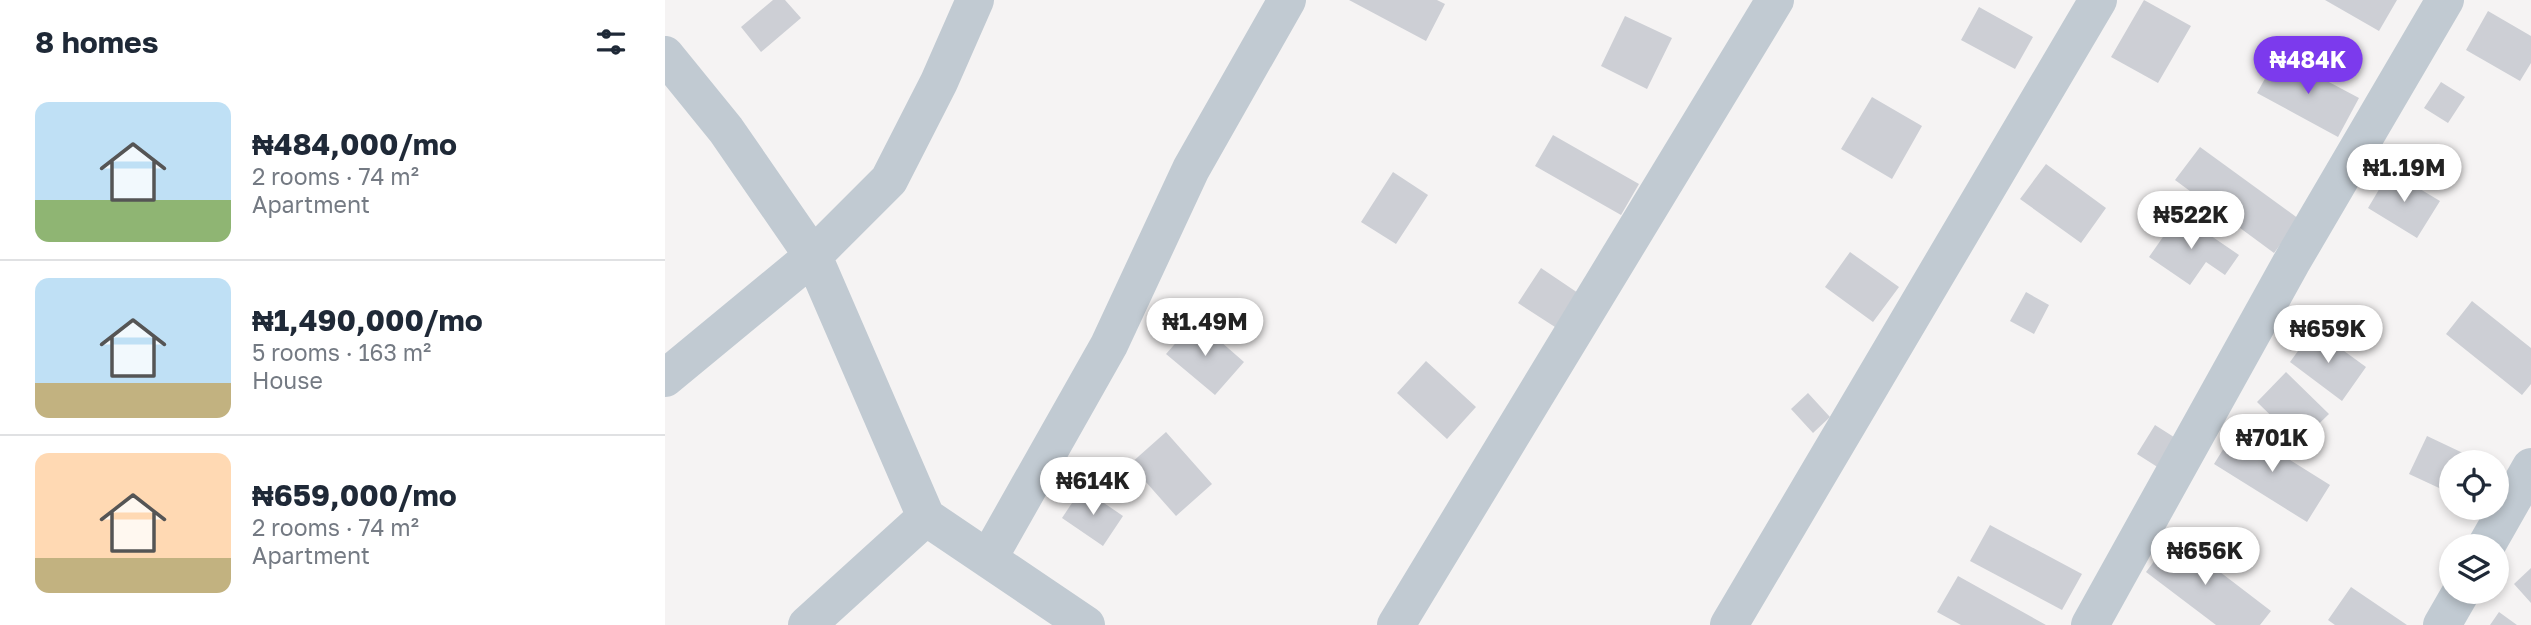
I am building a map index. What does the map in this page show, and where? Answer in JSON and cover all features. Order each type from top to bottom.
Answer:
[{"type":"street","points":[[665,378],[813,256],[889,180],[939,82],[975,0]]},
{"type":"street","points":[[988,559],[1109,345],[1191,169],[1287,0]]},
{"type":"street","points":[[1396,625],[1776,0]]},
{"type":"street","points":[[1729,625],[2098,0]]},
{"type":"street","points":[[2090,625],[2291,263],[2445,0]]},
{"type":"street","points":[[665,55],[726,130],[813,256],[926,517],[1086,625]]},
{"type":"street","points":[[2493,534],[2531,467]]},
{"type":"street","points":[[807,625],[926,517]]},
{"type":"street","points":[[2442,625],[2454,604]]},
{"type":"building","points":[[773,0],[785,0],[801,18],[761,52],[741,27]]},
{"type":"building","points":[[1349,0],[1437,0],[1445,4],[1426,41]]},
{"type":"building","points":[[2144,0],[2191,26],[2158,83],[2111,57]]},
{"type":"building","points":[[2325,0],[2397,0],[2379,31]]},
{"type":"building","points":[[1979,7],[2033,37],[2015,69],[1961,40]]},
{"type":"building","points":[[2488,11],[2531,36],[2531,63],[2520,81],[2466,50]]},
{"type":"building","points":[[1625,16],[1672,38],[1647,89],[1601,66]]},
{"type":"building","points":[[2278,55],[2359,98],[2338,137],[2257,93]]},
{"type":"building","points":[[2441,82],[2465,97],[2448,123],[2424,108]]},
{"type":"building","points":[[1872,97],[1922,126],[1892,179],[1841,149]]},
{"type":"building","points":[[1553,135],[1639,184],[1621,215],[1535,166]]},
{"type":"building","points":[[2200,147],[2299,219],[2274,253],[2175,180]]},
{"type":"building","points":[[2046,164],[2106,208],[2081,243],[2020,199]]},
{"type":"building","points":[[2390,171],[2440,201],[2417,238],[2368,208]]},
{"type":"building","points":[[1393,172],[1428,195],[1396,244],[1361,222]]},
{"type":"building","points":[[2179,214],[2239,255],[2225,275],[2206,262],[2190,285],[2149,257]]},
{"type":"building","points":[[1850,252],[1899,287],[1873,322],[1825,287]]},
{"type":"building","points":[[1541,268],[1578,293],[1555,327],[1518,303]]},
{"type":"building","points":[[2026,292],[2049,305],[2034,334],[2010,321]]},
{"type":"building","points":[[2472,301],[2531,348],[2531,384],[2522,395],[2446,334]]},
{"type":"building","points":[[1196,320],[1244,362],[1215,395],[1166,354]]},
{"type":"building","points":[[2314,329],[2366,367],[2342,401],[2290,362]]},
{"type":"building","points":[[1426,361],[1476,407],[1447,439],[1397,393]]},
{"type":"building","points":[[2286,372],[2329,414],[2299,443],[2257,402]]},
{"type":"building","points":[[1808,393],[1830,417],[1813,433],[1791,409]]},
{"type":"building","points":[[2155,425],[2177,439],[2159,468],[2137,454]]},
{"type":"building","points":[[2237,427],[2330,485],[2307,522],[2214,464]]},
{"type":"building","points":[[1166,432],[1212,484],[1176,516],[1130,464]]},
{"type":"building","points":[[2427,436],[2457,450],[2439,450],[2439,488],[2409,474]]},
{"type":"building","points":[[1082,488],[1123,516],[1103,546],[1062,518]]},
{"type":"building","points":[[1990,525],[2082,574],[2062,610],[1970,561]]},
{"type":"building","points":[[2173,536],[2271,611],[2260,625],[2216,625],[2146,572]]},
{"type":"building","points":[[2531,568],[2531,603],[2514,584]]},
{"type":"building","points":[[1958,576],[2046,625],[1961,625],[1937,612]]},
{"type":"building","points":[[2351,587],[2407,625],[2335,625],[2328,620]]},
{"type":"building","points":[[2499,612],[2517,625],[2490,625]]}]
